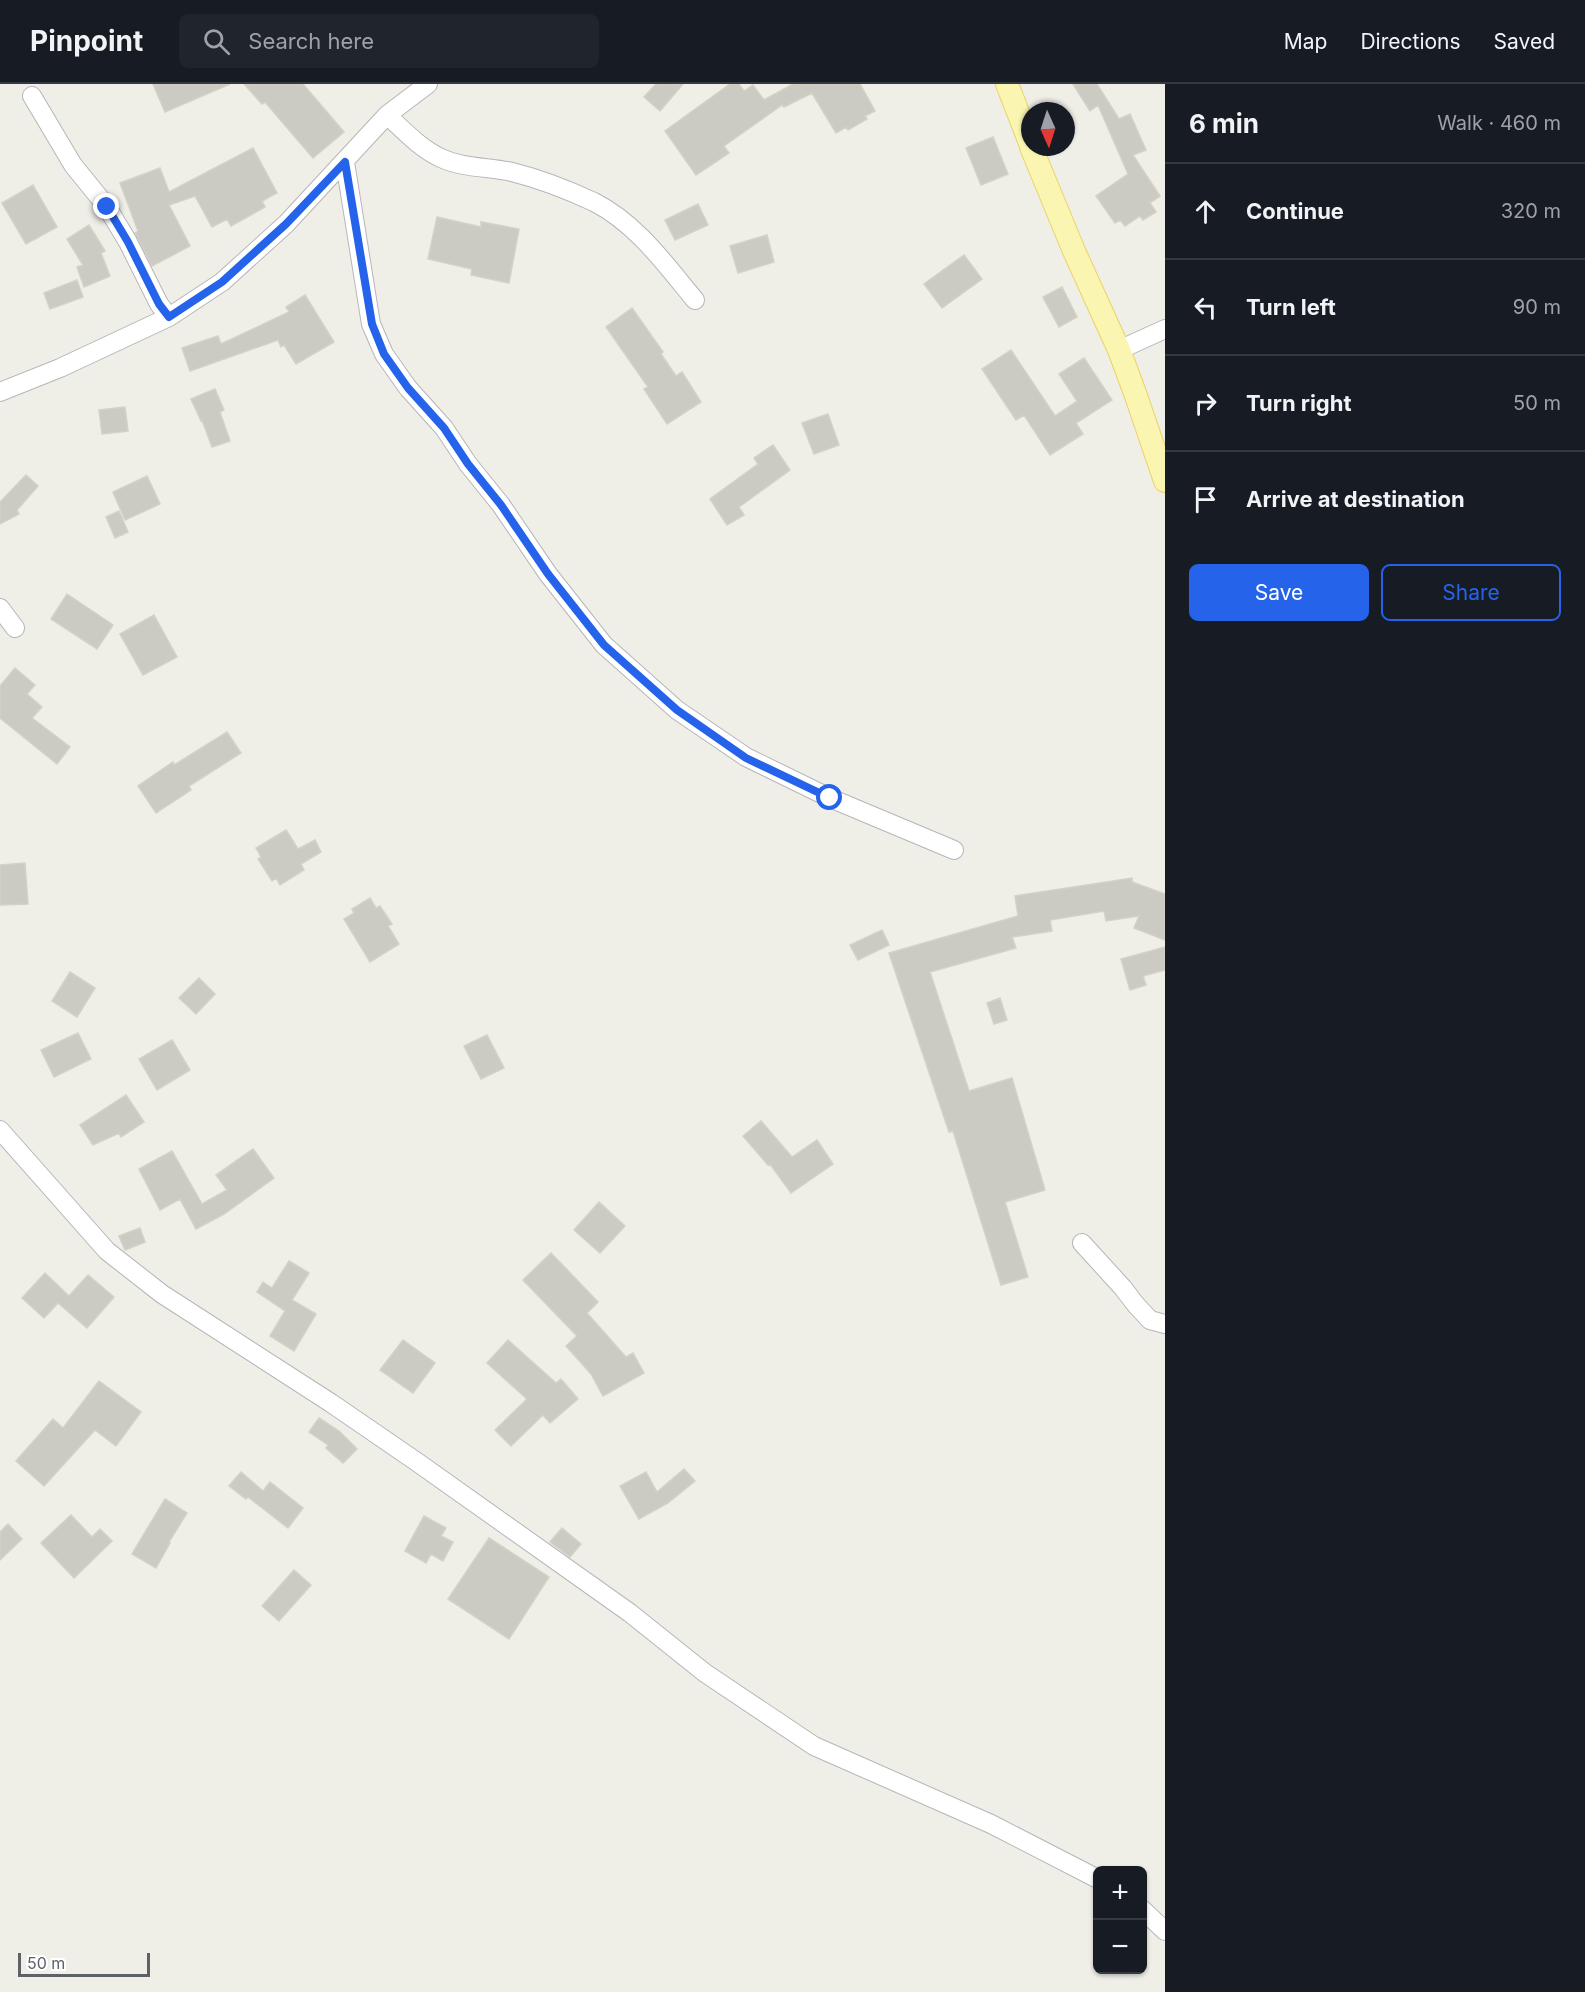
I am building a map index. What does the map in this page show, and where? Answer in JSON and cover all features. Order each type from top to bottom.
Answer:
[{"type":"main road","points":[[1006,84],[1021,121]]},
{"type":"main road","points":[[1036,156],[1074,250],[1119,350],[1165,481]]},
{"type":"street","points":[[0,392],[60,368],[169,317],[222,282],[286,224],[387,115],[428,84]]},
{"type":"street","points":[[32,96],[73,165],[112,216],[128,242],[159,304],[169,317]]},
{"type":"street","points":[[387,115],[414,141],[442,159],[512,172],[551,184],[595,203],[621,218],[647,242],[695,300]]},
{"type":"street","points":[[345,162],[372,324],[384,354],[408,388],[444,428],[548,574],[604,645],[677,710],[746,758],[830,798],[954,850]]},
{"type":"street","points":[[1119,350],[1165,328]]},
{"type":"street","points":[[0,608],[15,628]]},
{"type":"street","points":[[0,1130],[107,1251],[162,1294],[331,1403],[417,1462],[630,1613],[705,1672],[814,1746],[991,1824],[1093,1877]]},
{"type":"street","points":[[1082,1243],[1150,1320],[1165,1324]]},
{"type":"street","points":[[1147,1913],[1165,1931]]},
{"type":"building","points":[[153,84],[230,84],[165,112]]},
{"type":"building","points":[[244,84],[303,84],[344,132],[313,158],[265,102],[262,104]]},
{"type":"building","points":[[656,84],[683,84],[660,111],[644,97]]},
{"type":"building","points":[[730,84],[739,84],[744,91],[753,85],[764,100],[793,84],[860,84],[875,111],[865,116],[867,119],[848,130],[846,127],[836,133],[812,93],[784,107],[782,105],[724,146],[729,153],[696,175],[665,131]]},
{"type":"building","points":[[1073,84],[1097,84],[1119,119],[1130,114],[1146,150],[1133,155],[1160,196],[1150,203],[1156,212],[1143,220],[1140,216],[1125,226],[1120,220],[1115,223],[1096,196],[1128,174],[1098,105],[1090,111]]},
{"type":"building","points":[[993,137],[1008,174],[981,185],[966,148]]},
{"type":"building","points":[[253,148],[277,193],[262,201],[265,207],[231,226],[227,219],[212,227],[195,196],[169,205],[190,246],[152,266],[135,233],[138,231],[120,183],[160,168],[169,192]]},
{"type":"building","points":[[33,185],[57,227],[26,244],[2,203]]},
{"type":"building","points":[[698,204],[708,225],[675,240],[665,220]]},
{"type":"building","points":[[437,217],[481,227],[481,222],[519,229],[509,283],[471,275],[472,269],[428,259]]},
{"type":"building","points":[[89,225],[105,251],[101,253],[110,276],[84,287],[77,267],[83,265],[67,239]]},
{"type":"building","points":[[767,235],[774,262],[738,273],[730,246]]},
{"type":"building","points":[[964,255],[982,279],[942,308],[924,284]]},
{"type":"building","points":[[77,280],[83,297],[50,309],[44,293]]},
{"type":"building","points":[[1062,287],[1077,317],[1059,327],[1043,297]]},
{"type":"building","points":[[305,295],[334,342],[296,364],[278,340],[190,371],[182,348],[218,336],[221,344],[289,312],[286,307]]},
{"type":"building","points":[[632,308],[663,352],[661,354],[676,376],[682,372],[701,402],[667,424],[644,389],[648,387],[606,327]]},
{"type":"building","points":[[1011,350],[1055,416],[1077,401],[1059,374],[1084,358],[1112,400],[1076,423],[1083,434],[1050,455],[1024,415],[1016,420],[982,369]]},
{"type":"building","points":[[215,389],[224,410],[220,412],[230,441],[212,447],[191,399]]},
{"type":"building","points":[[125,407],[128,431],[102,434],[99,410]]},
{"type":"building","points":[[828,414],[839,445],[814,454],[802,423]]},
{"type":"building","points":[[773,445],[790,470],[739,507],[744,515],[727,525],[710,499],[758,464],[754,458]]},
{"type":"building","points":[[26,475],[38,486],[17,510],[19,514],[0,524],[0,502]]},
{"type":"building","points":[[147,476],[160,504],[125,520],[113,492]]},
{"type":"building","points":[[119,511],[128,532],[115,538],[106,517]]},
{"type":"building","points":[[67,594],[113,625],[97,649],[51,619]]},
{"type":"building","points":[[154,615],[177,657],[143,675],[120,634]]},
{"type":"building","points":[[15,668],[35,685],[27,694],[42,707],[32,718],[70,747],[57,764],[0,718],[0,686]]},
{"type":"building","points":[[227,732],[241,753],[189,786],[191,790],[156,813],[138,786],[173,762],[174,765]]},
{"type":"building","points":[[286,830],[298,849],[315,840],[321,852],[301,864],[304,870],[280,885],[276,878],[272,881],[258,859],[261,857],[256,848]]},
{"type":"building","points":[[25,863],[28,904],[0,905],[0,865]]},
{"type":"building","points":[[1132,878],[1132,882],[1165,894],[1165,940],[1134,928],[1139,916],[1106,921],[1104,911],[1050,920],[1052,931],[1012,937],[1016,948],[930,972],[969,1091],[1012,1078],[1045,1190],[1005,1202],[1028,1277],[1001,1285],[953,1131],[949,1132],[889,953],[1018,916],[1015,896]]},
{"type":"building","points":[[370,898],[376,908],[380,906],[392,924],[388,926],[399,944],[370,962],[344,919],[354,913],[352,909]]},
{"type":"building","points":[[882,930],[889,945],[858,960],[850,945]]},
{"type":"building","points":[[1165,947],[1165,970],[1143,976],[1146,985],[1130,990],[1121,959]]},
{"type":"building","points":[[70,972],[95,988],[77,1017],[52,1001]]},
{"type":"building","points":[[199,978],[215,994],[196,1014],[179,998]]},
{"type":"building","points":[[1000,998],[1007,1020],[994,1024],[987,1003]]},
{"type":"building","points":[[78,1033],[91,1059],[54,1077],[41,1050]]},
{"type":"building","points":[[487,1035],[504,1068],[481,1079],[464,1046]]},
{"type":"building","points":[[172,1040],[190,1070],[157,1090],[139,1059]]},
{"type":"building","points":[[126,1095],[144,1122],[121,1137],[119,1133],[93,1145],[80,1125]]},
{"type":"building","points":[[761,1121],[792,1157],[817,1140],[833,1164],[791,1193],[770,1164],[768,1165],[743,1136]]},
{"type":"building","points":[[253,1149],[274,1178],[224,1214],[196,1229],[180,1199],[160,1210],[139,1169],[172,1151],[202,1204],[227,1190],[216,1175]]},
{"type":"building","points":[[599,1202],[625,1226],[600,1253],[574,1230]]},
{"type":"building","points":[[140,1228],[145,1242],[125,1250],[119,1236]]},
{"type":"building","points":[[551,1253],[598,1302],[587,1313],[626,1357],[633,1353],[644,1373],[603,1396],[591,1374],[566,1346],[577,1336],[523,1280]]},
{"type":"building","points":[[289,1261],[309,1273],[292,1300],[316,1314],[294,1351],[270,1336],[285,1311],[257,1292],[263,1282],[272,1288]]},
{"type":"building","points":[[45,1273],[69,1296],[88,1275],[114,1297],[87,1328],[58,1303],[44,1318],[22,1298]]},
{"type":"building","points":[[403,1340],[435,1363],[413,1393],[380,1370]]},
{"type":"building","points":[[508,1340],[556,1383],[561,1379],[578,1399],[550,1423],[543,1415],[511,1446],[495,1430],[527,1399],[487,1363]]},
{"type":"building","points":[[99,1381],[141,1412],[116,1446],[95,1430],[44,1486],[16,1461],[53,1419],[63,1428]]},
{"type":"building","points":[[319,1418],[339,1431],[357,1449],[343,1463],[326,1448],[328,1445],[309,1432]]},
{"type":"building","points":[[684,1469],[695,1481],[668,1503],[639,1519],[620,1486],[646,1472],[657,1492]]},
{"type":"building","points":[[241,1472],[263,1491],[270,1482],[303,1508],[288,1528],[248,1497],[246,1499],[229,1486]]},
{"type":"building","points":[[165,1499],[187,1513],[156,1568],[132,1554]]},
{"type":"building","points":[[71,1515],[92,1537],[100,1529],[112,1541],[74,1578],[41,1543]]},
{"type":"building","points":[[424,1516],[446,1528],[441,1536],[453,1542],[443,1561],[431,1554],[426,1563],[405,1551]]},
{"type":"building","points":[[8,1524],[22,1539],[0,1560],[0,1532]]},
{"type":"building","points":[[562,1528],[581,1544],[570,1557],[550,1542]]},
{"type":"building","points":[[489,1538],[549,1577],[509,1639],[448,1599]]},
{"type":"building","points":[[294,1570],[311,1585],[279,1621],[262,1606]]},
{"type":"route","points":[[107,207],[128,242],[159,304],[169,317],[222,282],[286,224],[345,162],[372,324],[384,354],[408,388],[444,428],[548,574],[604,645],[677,710],[746,758],[830,798]]}]
